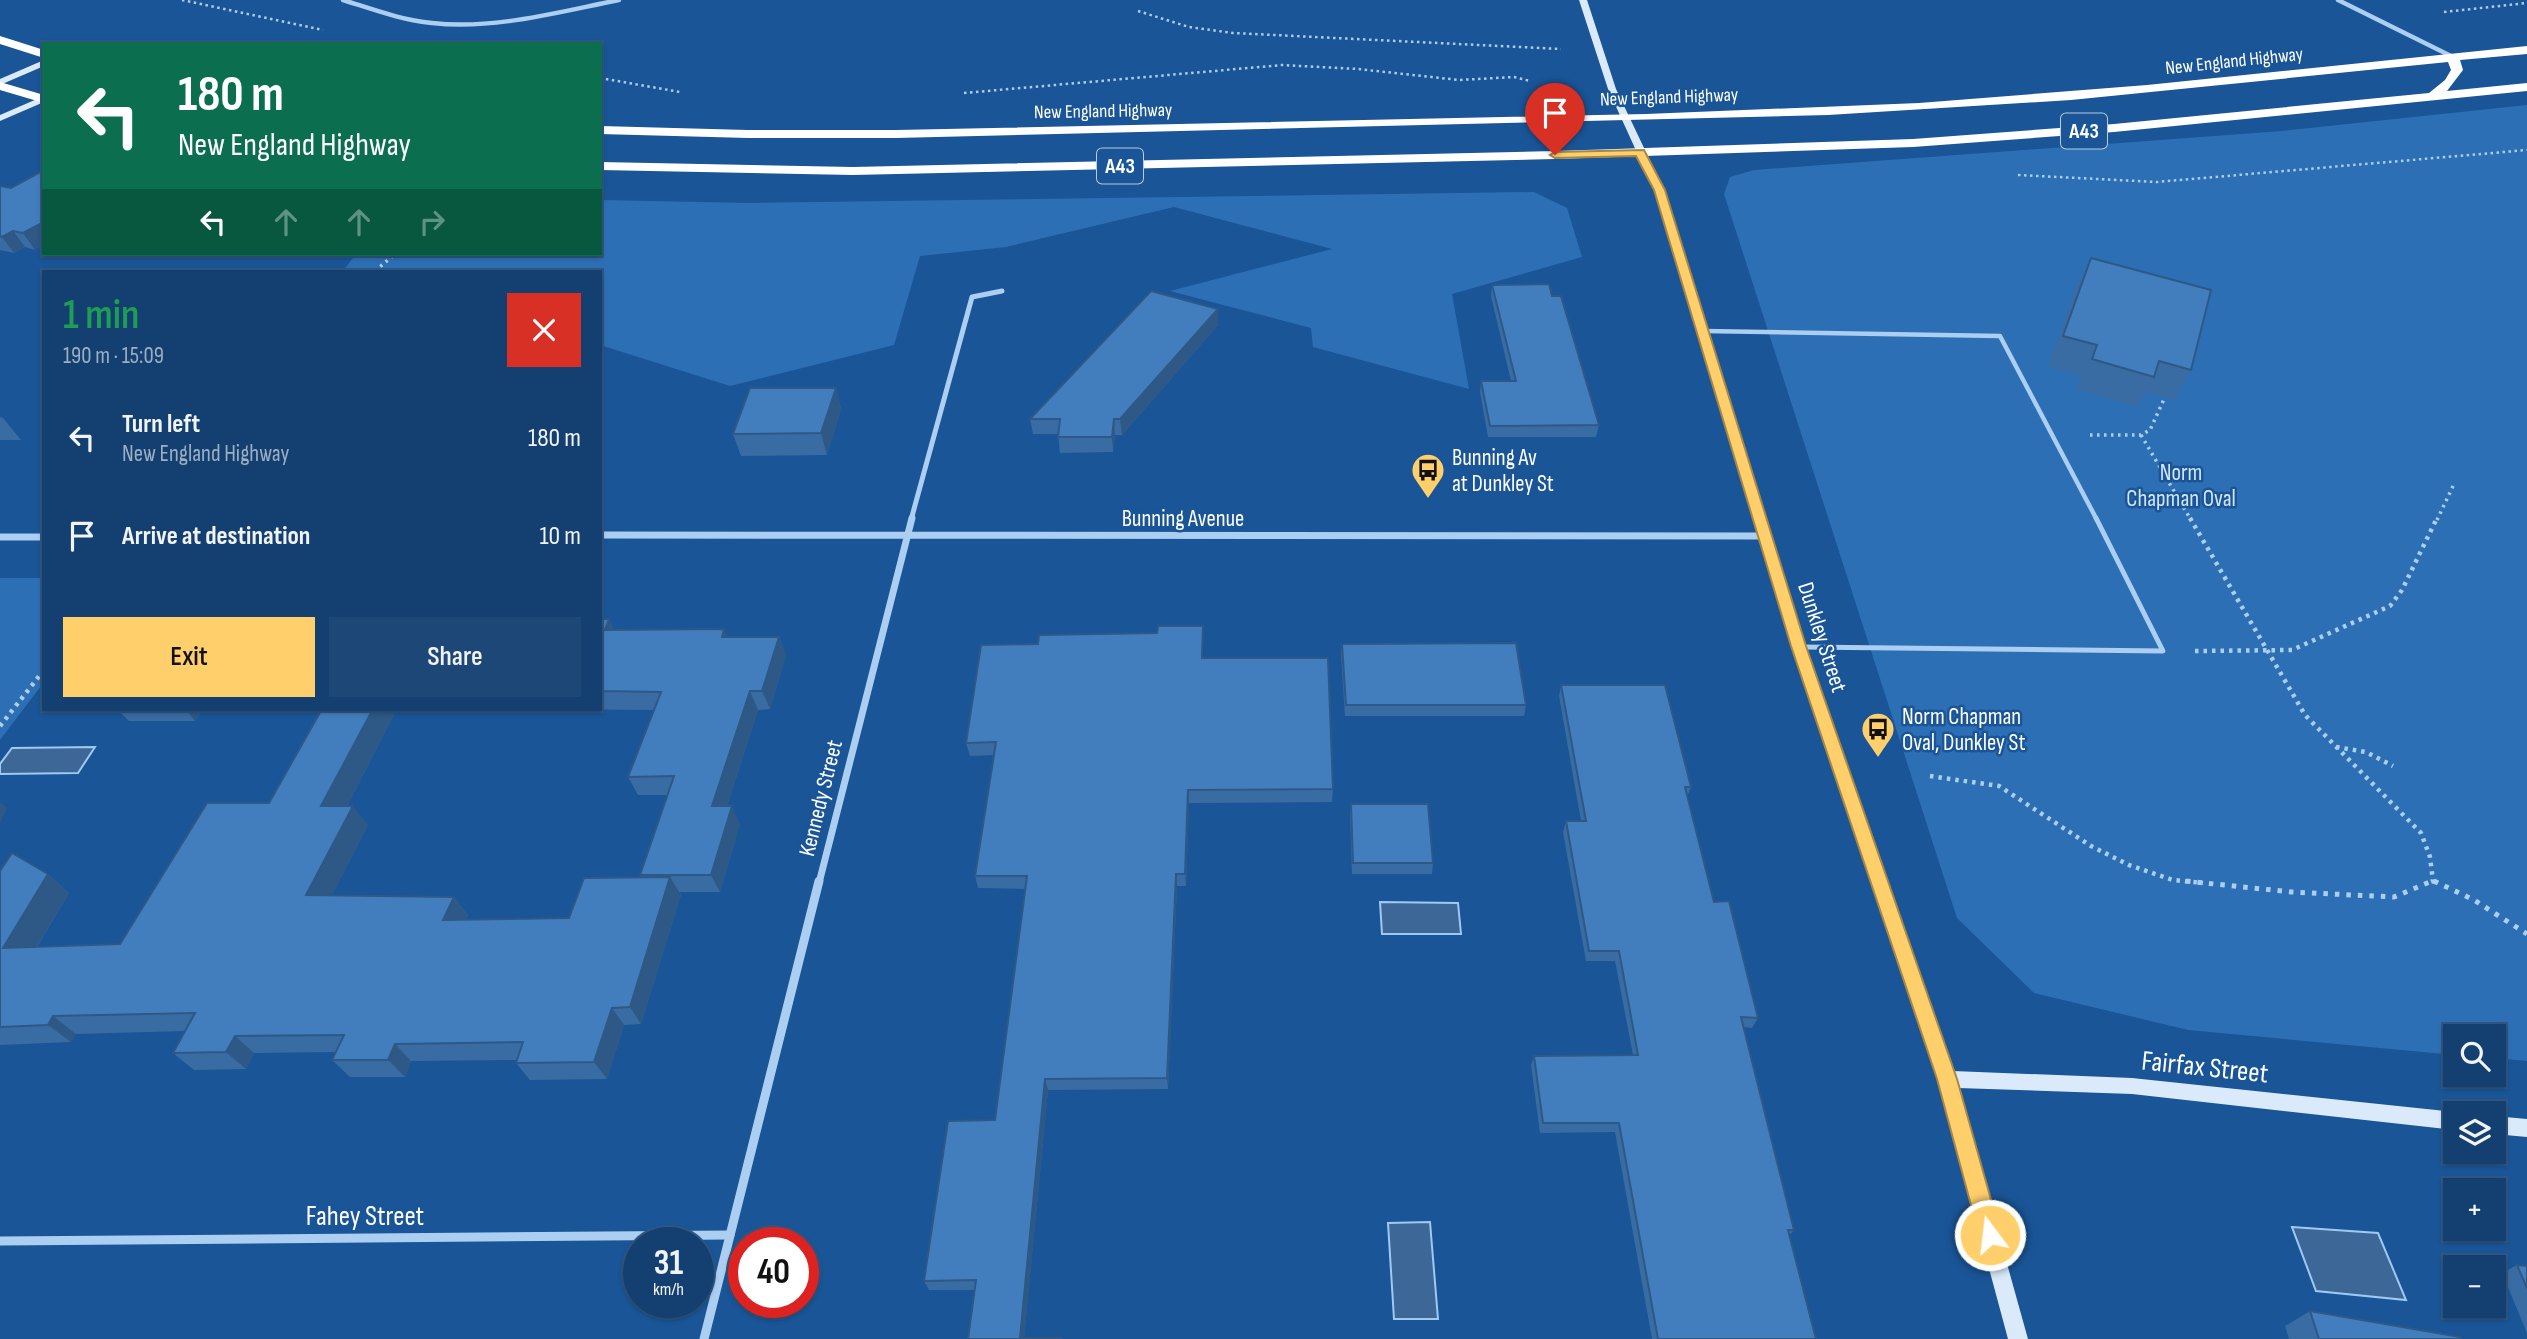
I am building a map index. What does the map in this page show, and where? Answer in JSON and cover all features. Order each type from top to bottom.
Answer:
[{"type":"highway","points":[[0,40],[42,53]]},
{"type":"highway","name":"New England Highway","points":[[602,130],[712,134],[976,132],[1624,117],[1919,107],[2135,89],[2527,50]]},
{"type":"highway","points":[[2432,97],[2450,82],[2457,70],[2453,57]]},
{"type":"highway","points":[[0,84],[42,98]]},
{"type":"highway","name":"A43","points":[[602,166],[866,171],[1640,152],[1926,142],[2114,128],[2527,87]]},
{"type":"street","points":[[343,0],[397,17],[443,24],[511,20],[619,0]]},
{"type":"street","name":"Dunkley Street","points":[[1583,0],[1624,117],[1659,190],[1799,646],[1947,1079],[2018,1339]]},
{"type":"street","points":[[2338,0],[2453,57]]},
{"type":"street","points":[[0,84],[42,64]]},
{"type":"street","points":[[0,118],[42,100]]},
{"type":"street","name":"Kennedy Street","points":[[732,1227],[908,534],[972,297],[1002,291]]},
{"type":"street","name":"Bunning Avenue","points":[[602,535],[1765,536]]},
{"type":"street","points":[[0,537],[42,537]]},
{"type":"street","name":"Fairfax Street","points":[[1947,1079],[2132,1086],[2443,1120]]},
{"type":"street","points":[[2506,1126],[2527,1128]]},
{"type":"street","name":"Fahey Street","points":[[0,1241],[728,1235]]},
{"type":"street","name":"Kennedy Street","points":[[704,1339],[728,1243]]},
{"type":"lane","points":[[1701,331],[2000,336],[2054,435],[2163,651],[1799,646]]},
{"type":"path","points":[[182,0],[324,30]]},
{"type":"path","points":[[1138,11],[1189,27],[1233,33],[1599,49]]},
{"type":"path","points":[[963,93],[1282,65],[1358,69],[1459,80],[1514,76],[1533,82]]},
{"type":"path","points":[[602,78],[680,92]]},
{"type":"path","points":[[2012,174],[2157,182],[2527,150]]},
{"type":"path","points":[[376,270],[393,256]]},
{"type":"path","points":[[2054,435],[2141,435],[2150,430],[2165,397]]},
{"type":"path","points":[[2141,435],[2305,715],[2421,833],[2430,857],[2433,881]]},
{"type":"path","points":[[2163,651],[2292,650],[2390,606],[2402,590],[2455,482]]},
{"type":"path","points":[[0,726],[42,673]]},
{"type":"path","points":[[2335,747],[2365,750],[2393,766]]},
{"type":"path","points":[[1930,776],[1999,786],[2091,846],[2129,865],[2173,880],[2291,892],[2394,897],[2433,881],[2473,900],[2527,934]]},
{"type":"green space","name":"Norm Chapman Oval","points":[[2527,105],[2527,1061],[2506,1059],[2506,1024],[2443,1024],[2443,1054],[2188,1030],[2034,993],[1957,918],[1724,194],[1730,177],[1754,170],[2282,131]]},
{"type":"green space","points":[[1534,192],[1567,208],[1582,257],[1452,294],[1469,389],[1313,347],[1311,328],[1170,291],[1332,249],[1174,207],[1006,247],[920,256],[894,345],[730,386],[602,346],[602,270],[344,270],[354,256],[602,256],[602,200],[751,203]]},
{"type":"green space","points":[[0,578],[42,578],[42,685],[0,740]]},
{"type":"shaded area","points":[[95,747],[78,773],[0,774],[0,764],[12,748]]},
{"type":"shaded area","points":[[1380,902],[1458,903],[1461,934],[1382,934]]},
{"type":"shaded area","points":[[1430,1222],[1438,1319],[1394,1319],[1388,1223]]},
{"type":"shaded area","points":[[2292,1227],[2378,1233],[2406,1300],[2316,1291]]},
{"type":"building","points":[[42,171],[42,223],[23,233],[13,231],[2,237],[0,186],[11,188]]},
{"type":"building","points":[[2091,258],[2211,290],[2191,370],[2159,361],[2154,377],[2092,359],[2097,345],[2063,336]]},
{"type":"building","points":[[1549,284],[1552,296],[1561,296],[1599,425],[1490,426],[1481,381],[1516,381],[1492,285]]},
{"type":"building","points":[[1151,291],[1218,309],[1120,419],[1114,419],[1112,437],[1058,437],[1060,419],[1030,419]]},
{"type":"building","points":[[750,388],[836,388],[821,433],[733,434]]},
{"type":"building","points":[[602,619],[609,619],[605,630],[724,629],[722,637],[779,637],[762,691],[750,691],[712,806],[732,806],[711,875],[640,875],[674,776],[628,777],[661,692],[602,691]]},
{"type":"building","points":[[1158,626],[1203,626],[1202,658],[1328,658],[1333,789],[1188,790],[1185,874],[1176,874],[1167,1078],[1045,1079],[1020,1338],[1061,1339],[968,1339],[976,1280],[924,1281],[948,1121],[995,1120],[1027,876],[975,876],[996,742],[966,743],[981,645],[1038,644],[1039,635],[1157,633]]},
{"type":"building","points":[[1516,643],[1526,705],[1346,705],[1342,644]]},
{"type":"building","points":[[1561,685],[1665,685],[1691,787],[1685,787],[1714,902],[1729,901],[1758,1018],[1741,1017],[1794,1230],[1788,1230],[1816,1339],[1658,1339],[1619,1123],[1543,1123],[1534,1056],[1638,1055],[1619,951],[1589,951],[1566,821],[1586,821]]},
{"type":"building","points":[[321,711],[372,711],[321,806],[353,806],[306,895],[454,897],[443,920],[569,918],[584,878],[670,877],[630,1007],[612,1008],[594,1062],[516,1063],[523,1042],[395,1044],[388,1060],[332,1060],[344,1035],[235,1036],[226,1052],[173,1053],[195,1013],[53,1016],[48,1025],[0,1027],[0,871],[12,853],[48,874],[3,948],[120,944],[207,803],[269,803]]},
{"type":"building","points":[[1351,804],[1428,804],[1433,863],[1353,863]]},
{"type":"building","points":[[2517,1265],[2527,1266],[2527,1288]]},
{"type":"building","points":[[2310,1311],[2460,1337],[2461,1339],[2319,1339]]},
{"type":"place","name":"Bunning Av at Dunkley St","points":[[1428,500]]},
{"type":"place","name":"Norm Chapman Oval, Dunkley St","points":[[1878,759]]},
{"type":"route","points":[[1555,155],[1640,152],[1655,180],[1799,646],[1947,1079],[1990,1235]]}]
